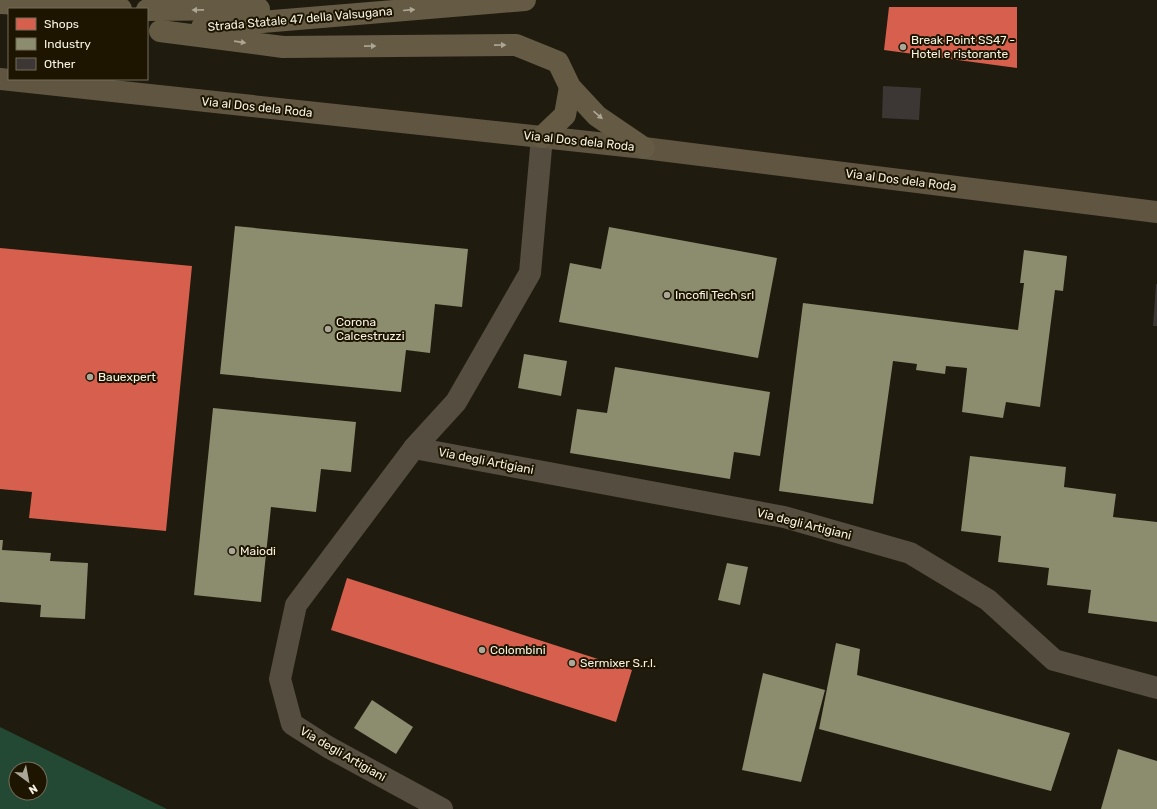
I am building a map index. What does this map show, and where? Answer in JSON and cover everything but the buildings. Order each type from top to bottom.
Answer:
[{"type":"highway","name":"Strada Statale 47 della Valsugana","points":[[148,10],[272,9],[376,0]]},
{"type":"highway","name":"Strada Statale 47 della Valsugana","points":[[154,30],[525,0]]},
{"type":"highway","points":[[0,3],[101,8]]},
{"type":"highway","points":[[154,30],[283,47],[516,45],[558,62],[570,87],[597,116],[644,148]]},
{"type":"highway","points":[[542,137],[565,115],[570,87]]},
{"type":"main road","name":"Via al Dos dela Roda","points":[[9,80],[644,148],[1157,212]]},
{"type":"street","name":"Via degli Artigiani","points":[[442,809],[328,747],[292,724],[280,679],[296,605],[414,448],[456,402],[530,273],[542,137]]},
{"type":"street","name":"Via degli Artigiani","points":[[414,448],[784,517],[910,553],[988,600],[1054,660],[1157,688]]},
{"type":"green space","points":[[0,727],[167,809],[0,809]]},
{"type":"place","name":"Break Point SS47 - Hotel e ristorante","points":[[903,47]]},
{"type":"place","name":"Incofil Tech srl","points":[[667,295]]},
{"type":"place","name":"Corona Calcestruzzi","points":[[328,329]]},
{"type":"place","name":"Bauexpert","points":[[90,377]]},
{"type":"place","name":"Maiodi","points":[[232,551]]},
{"type":"place","name":"Colombini","points":[[482,650]]},
{"type":"place","name":"Sermixer S.r.l.","points":[[572,663]]}]
